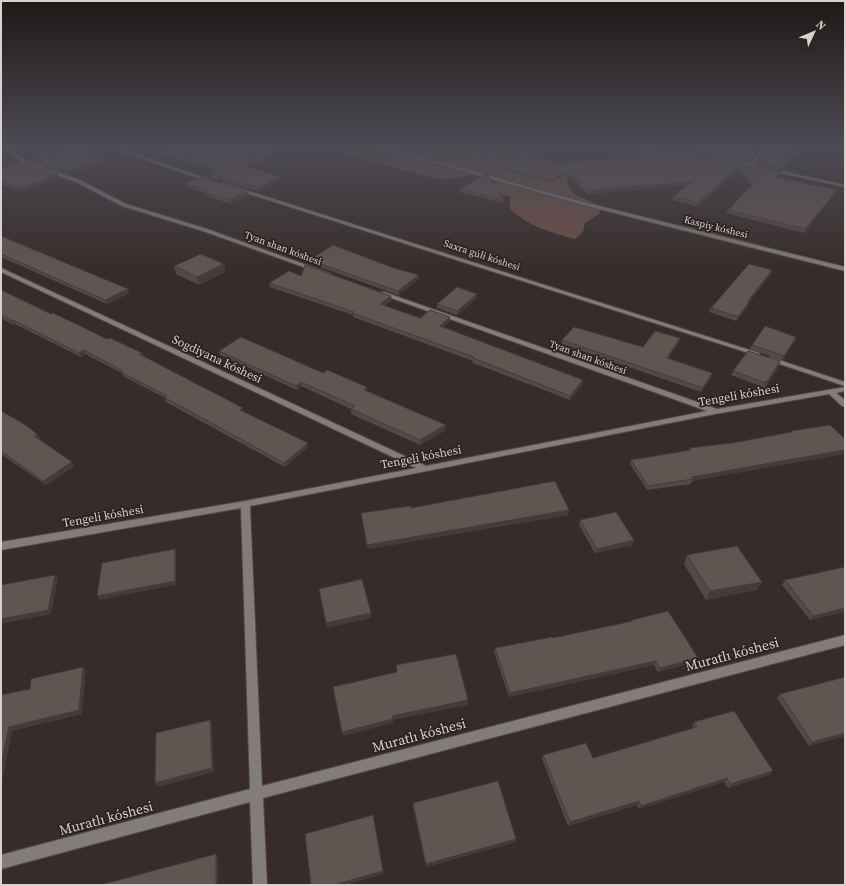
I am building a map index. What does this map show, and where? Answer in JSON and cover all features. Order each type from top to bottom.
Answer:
[{"type":"street","name":"Tyan shan kóshesi","points":[[94,189],[124,205],[205,230],[333,275]]},
{"type":"street","name":"Saxra gúli kóshesi","points":[[237,189],[845,384]]},
{"type":"street","name":"Kaspiy kóshesi","points":[[532,189],[581,203],[845,268]]},
{"type":"street","name":"Sogdiyana kóshesi","points":[[1,270],[424,468]]},
{"type":"street","name":"Tyan shan kóshesi","points":[[378,291],[715,412]]},
{"type":"street","name":"Tengeli kóshesi","points":[[1,546],[245,504],[715,412],[845,389]]},
{"type":"street","points":[[831,392],[845,404]]},
{"type":"street","points":[[245,504],[260,885]]},
{"type":"street","name":"Muratlı kóshesi","points":[[1,862],[845,640]]},
{"type":"shaded area","points":[[479,189],[571,189],[576,195],[598,205],[603,209],[585,223],[583,232],[575,239],[532,224],[517,215],[510,209],[510,197]]},
{"type":"building","points":[[205,189],[240,189],[248,192],[230,200],[206,193],[210,191]]},
{"type":"building","points":[[461,189],[497,189],[504,200]]},
{"type":"building","points":[[683,189],[713,189],[698,202],[673,197]]},
{"type":"building","points":[[748,189],[837,190],[805,229],[728,210]]},
{"type":"building","points":[[1,236],[128,289],[105,300],[1,254]]},
{"type":"building","points":[[333,245],[394,268],[419,275],[398,291],[309,260]]},
{"type":"building","points":[[201,254],[224,264],[197,277],[174,266]]},
{"type":"building","points":[[749,264],[772,270],[748,301],[749,302],[738,317],[711,308]]},
{"type":"building","points":[[305,265],[391,296],[380,304],[420,318],[430,310],[450,317],[440,326],[583,380],[570,396],[473,358],[474,357],[352,313],[354,312],[269,283],[289,271],[301,276]]},
{"type":"building","points":[[457,287],[477,294],[457,311],[437,304]]},
{"type":"building","points":[[1,290],[51,314],[53,313],[107,339],[110,338],[142,353],[139,354],[243,408],[240,410],[308,443],[284,463],[164,397],[167,396],[121,372],[123,371],[84,350],[79,353],[1,315]]},
{"type":"building","points":[[765,326],[796,337],[784,356],[752,345]]},
{"type":"building","points":[[574,327],[643,347],[655,331],[680,338],[667,358],[712,373],[703,388],[562,340]]},
{"type":"building","points":[[241,337],[323,373],[327,370],[367,387],[364,390],[446,425],[420,440],[351,409],[355,406],[301,382],[296,386],[219,351]]},
{"type":"building","points":[[748,351],[780,361],[766,383],[733,371]]},
{"type":"building","points":[[1,411],[24,424],[37,434],[34,436],[72,462],[43,481],[1,451]]},
{"type":"building","points":[[830,425],[845,439],[845,450],[691,477],[693,479],[648,486],[631,460],[691,450],[689,448],[732,443]]},
{"type":"building","points":[[555,481],[569,510],[367,545],[361,513],[410,506],[411,508]]},
{"type":"building","points":[[616,512],[634,540],[597,549],[580,520]]},
{"type":"building","points":[[737,546],[762,582],[710,591],[687,555]]},
{"type":"building","points":[[175,549],[175,581],[97,596],[102,563]]},
{"type":"building","points":[[845,567],[845,608],[813,616],[785,580]]},
{"type":"building","points":[[55,575],[48,610],[1,619],[1,585]]},
{"type":"building","points":[[362,579],[371,613],[326,623],[319,589]]},
{"type":"building","points":[[668,611],[698,658],[660,668],[656,661],[510,693],[495,648],[553,638],[633,621],[632,620]]},
{"type":"building","points":[[456,654],[468,700],[392,716],[393,719],[342,732],[333,687],[397,672],[396,665]]},
{"type":"building","points":[[83,667],[79,710],[9,727],[1,765],[1,695],[30,689],[31,679]]},
{"type":"building","points":[[845,677],[845,733],[812,742],[780,694]]},
{"type":"building","points":[[734,711],[773,771],[730,784],[727,778],[641,806],[639,801],[570,822],[543,755],[586,743],[593,758],[697,727],[694,722]]},
{"type":"building","points":[[210,720],[212,768],[155,783],[156,733]]},
{"type":"building","points":[[498,781],[516,839],[426,864],[413,803]]},
{"type":"building","points":[[373,815],[383,871],[333,885],[311,885],[305,834]]},
{"type":"building","points":[[216,854],[216,885],[100,885]]}]
